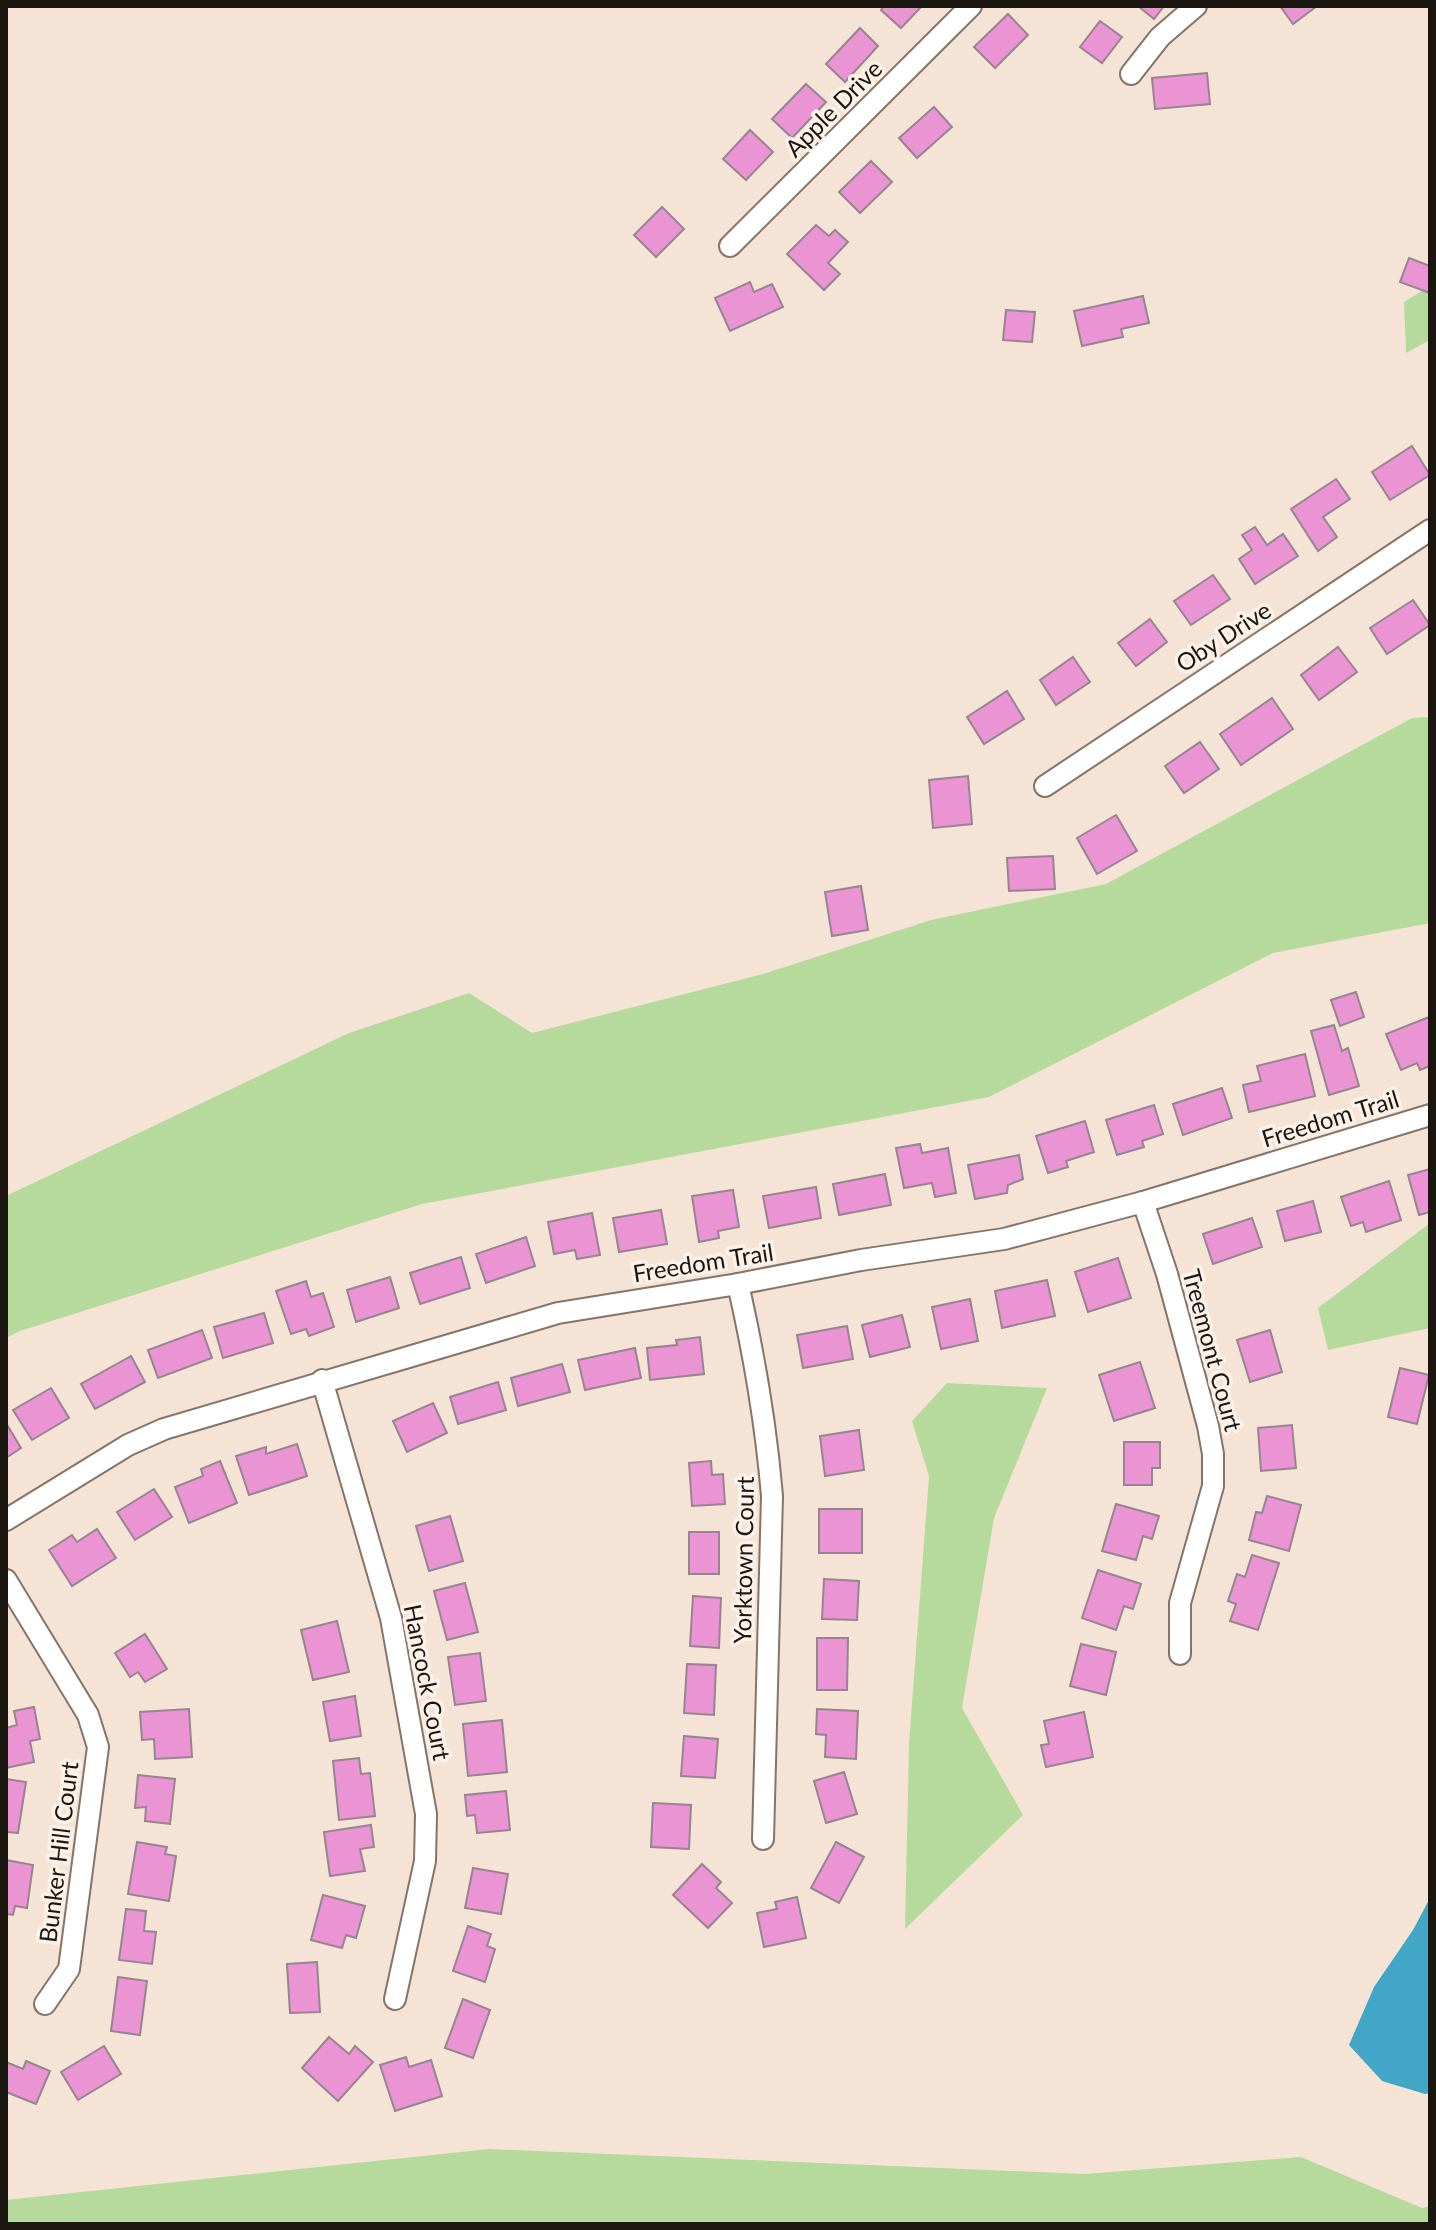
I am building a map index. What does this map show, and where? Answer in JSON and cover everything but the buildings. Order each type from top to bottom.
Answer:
[{"type":"street","name":"Apple Drive","points":[[730,246],[971,6]]},
{"type":"street","points":[[1131,74],[1160,37],[1196,6]]},
{"type":"street","name":"Oby Drive","points":[[1045,786],[1430,530]]},
{"type":"street","name":"Freedom Trail","points":[[6,1520],[128,1445],[164,1429],[322,1380],[558,1313],[738,1284],[861,1260],[1004,1239],[1143,1202],[1430,1115]]},
{"type":"street","name":"Treemont Court","points":[[1143,1202],[1167,1274],[1213,1454],[1213,1486],[1180,1603],[1180,1654]]},
{"type":"street","name":"Yorktown Court","points":[[738,1284],[753,1355],[769,1455],[772,1496],[763,1839]]},
{"type":"street","name":"Hancock Court","points":[[322,1380],[391,1618],[426,1814],[425,1861],[395,1999]]},
{"type":"street","name":"Bunker Hill Court","points":[[6,1580],[88,1715],[98,1747],[69,1969],[45,2004]]},
{"type":"green space","points":[[1430,286],[1430,340],[1406,353],[1404,302]]},
{"type":"green space","points":[[1430,717],[1430,923],[1273,953],[989,1097],[422,1204],[6,1338],[6,1196],[349,1033],[469,993],[532,1033],[763,974],[931,920],[1106,884],[1412,718]]},
{"type":"green space","points":[[1430,1223],[1430,1328],[1328,1350],[1318,1308]]},
{"type":"green space","points":[[947,1383],[1047,1388],[994,1518],[962,1708],[1023,1815],[905,1929],[909,1744],[929,1476],[912,1421]]},
{"type":"green space","points":[[489,2149],[1085,2174],[1301,2157],[1422,2208],[1430,2206],[1430,2224],[6,2224],[6,2200]]},
{"type":"water","points":[[1430,1898],[1430,2093],[1425,2094],[1382,2081],[1349,2045],[1374,1987],[1413,1930]]}]
